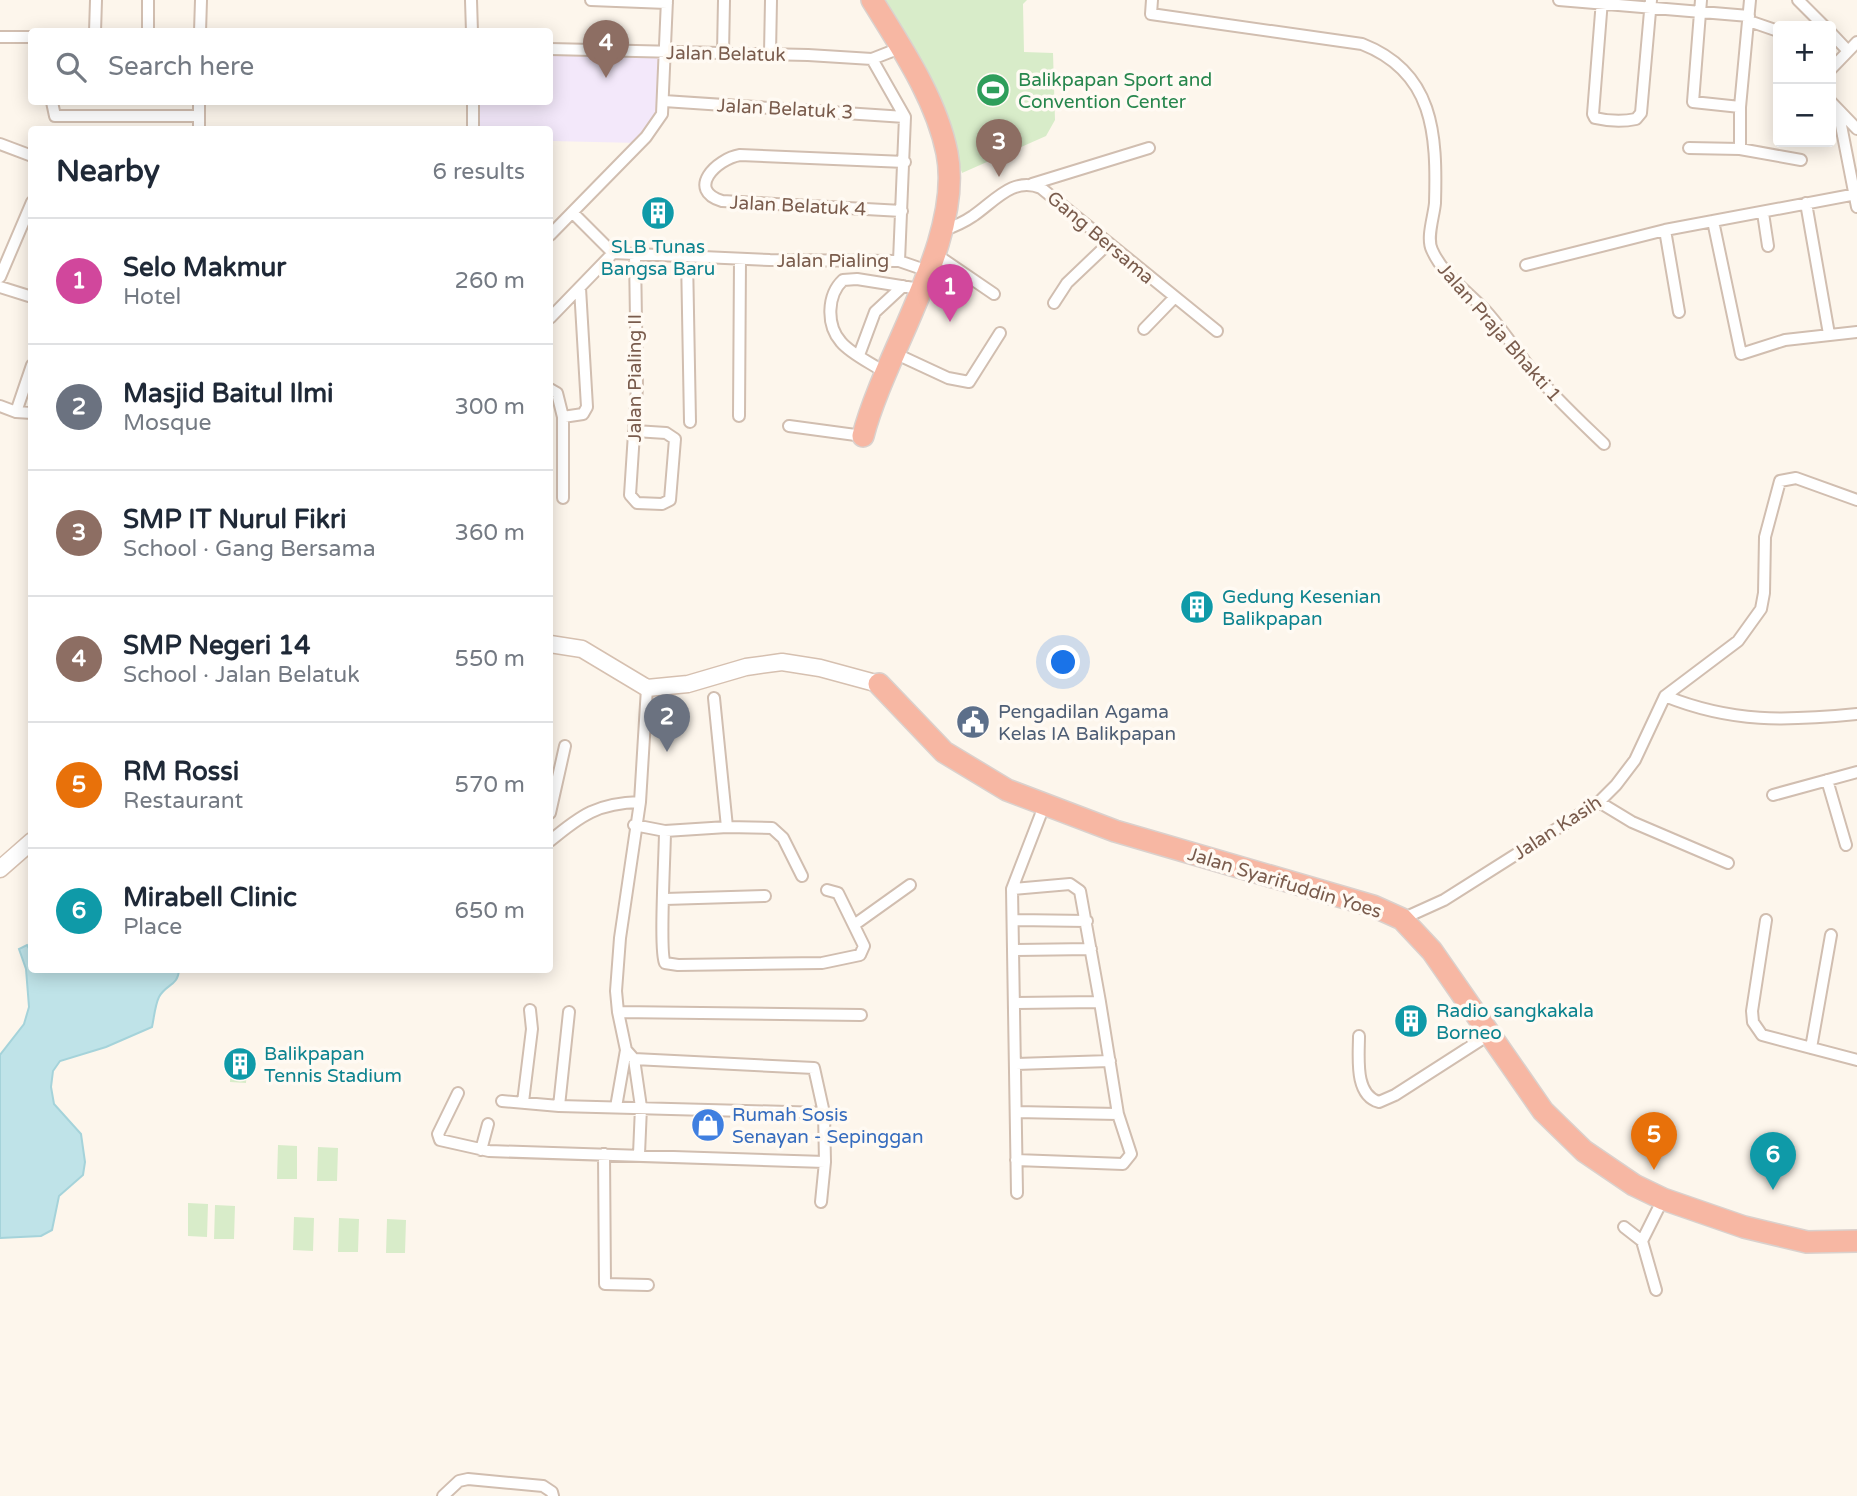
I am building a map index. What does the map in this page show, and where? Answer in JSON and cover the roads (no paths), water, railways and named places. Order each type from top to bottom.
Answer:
[{"type":"highway","points":[[863,436],[921,275],[942,231],[948,197],[947,152],[929,99],[872,0]]},
{"type":"highway","name":"Jalan Syarifuddin Yoes","points":[[879,684],[915,724],[959,763],[1007,790],[1115,831],[1373,906],[1402,919],[1432,951],[1543,1111],[1584,1151],[1634,1185],[1663,1199],[1744,1227],[1807,1242],[1857,1241]]},
{"type":"street","points":[[95,28],[96,0]]},
{"type":"street","points":[[148,0],[148,28]]},
{"type":"street","points":[[200,28],[201,0]]},
{"type":"street","points":[[471,0],[472,28]]},
{"type":"street","points":[[553,232],[657,124],[662,114],[667,1],[591,0]]},
{"type":"street","points":[[723,53],[724,0]]},
{"type":"street","points":[[770,54],[771,0]]},
{"type":"street","name":"Jalan Praja Bhakti 1","points":[[1153,0],[1151,15],[1362,44],[1380,51],[1397,63],[1424,96],[1429,117],[1435,202],[1430,247],[1442,268],[1483,308],[1560,402],[1604,444]]},
{"type":"street","points":[[1559,0],[1650,4],[1749,19],[1773,29]]},
{"type":"street","points":[[1701,0],[1693,102],[1740,107]]},
{"type":"street","points":[[1740,149],[1740,107],[1750,0]]},
{"type":"street","points":[[1798,0],[1819,21]]},
{"type":"street","points":[[1602,2],[1592,114],[1595,118],[1604,120],[1636,119],[1641,113],[1650,4]]},
{"type":"street","points":[[0,37],[28,37]]},
{"type":"street","points":[[1836,38],[1848,51]]},
{"type":"street","points":[[1836,64],[1857,42]]},
{"type":"street","name":"Jalan Belatuk","points":[[553,49],[872,59],[901,48]]},
{"type":"street","name":"Jalan Pialing","points":[[613,253],[740,259],[899,261],[905,117],[872,59]]},
{"type":"street","name":"Jalan Belatuk 3","points":[[664,101],[905,117]]},
{"type":"street","points":[[53,105],[55,116],[199,116]]},
{"type":"street","points":[[199,105],[199,126]]},
{"type":"street","points":[[472,105],[472,126]]},
{"type":"street","points":[[1836,108],[1855,122]]},
{"type":"street","points":[[1836,114],[1857,207]]},
{"type":"street","points":[[0,144],[28,154]]},
{"type":"street","points":[[1032,184],[1149,148]]},
{"type":"street","points":[[1689,148],[1740,149],[1801,160]]},
{"type":"street","name":"Jalan Belatuk 4","points":[[902,211],[722,201],[710,193],[707,184],[708,173],[716,164],[740,155],[905,162]]},
{"type":"street","name":"Gang Bersama","points":[[942,231],[973,217],[1014,186],[1032,184],[1041,188],[1217,331]]},
{"type":"street","points":[[1526,265],[1665,230],[1856,194]]},
{"type":"street","points":[[1806,203],[1829,334]]},
{"type":"street","points":[[0,277],[28,211]]},
{"type":"street","points":[[553,315],[613,253],[573,213]]},
{"type":"street","points":[[1763,213],[1768,246]]},
{"type":"street","points":[[1713,221],[1740,353],[1744,355],[1785,340],[1857,332]]},
{"type":"street","points":[[1665,230],[1679,312]]},
{"type":"street","points":[[1054,303],[1067,283],[1109,243]]},
{"type":"street","name":"Jalan Pialing II","points":[[635,255],[635,431],[630,495],[633,501],[662,504],[670,500],[675,439],[666,433],[635,431]]},
{"type":"street","points":[[687,257],[690,422]]},
{"type":"street","points":[[739,416],[740,259]]},
{"type":"street","points":[[899,261],[921,275],[995,295]]},
{"type":"street","points":[[859,355],[875,312],[921,275]]},
{"type":"street","points":[[921,275],[844,280],[835,288],[830,314],[842,343],[859,355],[969,382],[1000,333]]},
{"type":"street","points":[[0,286],[28,296]]},
{"type":"street","points":[[563,417],[583,414],[587,407],[580,288]]},
{"type":"street","points":[[1144,329],[1174,298]]},
{"type":"street","points":[[16,412],[28,377]]},
{"type":"street","points":[[553,391],[557,393],[563,417],[563,498]]},
{"type":"street","points":[[0,406],[28,413]]},
{"type":"street","points":[[789,426],[863,436]]},
{"type":"street","name":"Jalan Kasih","points":[[1402,919],[1444,900],[1599,802],[1635,760],[1665,696],[1738,642],[1761,609],[1765,537],[1780,481],[1796,478],[1857,500]]},
{"type":"street","points":[[553,644],[582,649],[647,688],[688,684],[746,667],[782,662],[820,668],[879,684]]},
{"type":"street","points":[[639,1154],[641,1107],[618,1012],[620,938],[634,825],[640,802],[647,688]]},
{"type":"street","points":[[1665,696],[1723,716],[1805,719],[1857,714]]},
{"type":"street","points":[[714,698],[727,827]]},
{"type":"street","points":[[553,800],[565,746]]},
{"type":"street","points":[[1773,795],[1857,772]]},
{"type":"street","points":[[1827,780],[1846,845]]},
{"type":"street","points":[[553,839],[594,809],[613,802],[640,802]]},
{"type":"street","points":[[1599,802],[1632,822],[1728,863]]},
{"type":"street","points":[[1017,1193],[1012,889],[1044,806]]},
{"type":"street","points":[[634,825],[665,831],[727,827],[772,828],[783,838],[802,876]]},
{"type":"street","points":[[665,831],[665,899],[661,956],[665,963],[678,965],[839,961],[860,955],[863,951],[854,925],[838,893],[827,890]]},
{"type":"street","points":[[0,869],[28,844]]},
{"type":"street","points":[[854,925],[911,885]]},
{"type":"street","points":[[1012,889],[1076,886],[1087,921],[1118,1114],[1131,1154],[1123,1164],[1016,1160]]},
{"type":"street","points":[[665,899],[765,896]]},
{"type":"street","points":[[1013,920],[1087,921]]},
{"type":"street","points":[[1766,920],[1752,1011],[1753,1022],[1762,1035],[1857,1060]]},
{"type":"street","points":[[1811,1048],[1831,935]]},
{"type":"street","points":[[1014,950],[1091,949]]},
{"type":"street","points":[[1014,1003],[1100,1002]]},
{"type":"street","points":[[523,1102],[532,1029],[530,1010]]},
{"type":"street","points":[[559,1106],[569,1012]]},
{"type":"street","points":[[618,1012],[861,1015]]},
{"type":"street","points":[[1359,1036],[1360,1076],[1364,1090],[1369,1098],[1379,1102],[1395,1095],[1490,1034]]},
{"type":"street","points":[[616,1107],[630,1054]]},
{"type":"street","points":[[630,1054],[812,1067],[817,1071],[824,1113],[825,1162],[821,1202]]},
{"type":"street","points":[[1015,1064],[1110,1061]]},
{"type":"street","points":[[458,1093],[438,1137],[481,1150],[825,1162]]},
{"type":"street","points":[[502,1101],[559,1106],[824,1113]]},
{"type":"street","points":[[1016,1112],[1118,1114]]},
{"type":"street","points":[[481,1150],[488,1124]]},
{"type":"street","points":[[604,1154],[605,1284],[648,1285]]},
{"type":"street","points":[[1642,1241],[1663,1199]]},
{"type":"street","points":[[1624,1227],[1642,1241],[1656,1290]]},
{"type":"street","points":[[443,1496],[459,1480],[468,1479],[544,1486],[552,1492],[552,1496]]},
{"type":"water","points":[[28,947],[28,973],[178,973],[174,982],[159,997],[152,1027],[106,1047],[60,1061],[53,1071],[51,1087],[54,1104],[81,1134],[85,1162],[83,1175],[59,1196],[52,1230],[41,1236],[0,1238],[0,1055],[24,1024],[29,1007],[26,969],[19,949]]},
{"type":"place","name":"SMP Negeri 14","points":[[606,78]]},
{"type":"place","name":"Balikpapan Sport and Convention Center","points":[[993,90]]},
{"type":"place","name":"SMP IT Nurul Fikri","points":[[999,177]]},
{"type":"place","name":"SLB Tunas Bangsa Baru","points":[[658,213]]},
{"type":"place","name":"Selo Makmur","points":[[950,322]]},
{"type":"place","name":"Gedung Kesenian Balikpapan","points":[[1197,607]]},
{"type":"place","name":"Pengadilan Agama Kelas IA Balikpapan","points":[[973,722]]},
{"type":"place","name":"Masjid Baitul Ilmi","points":[[667,752]]},
{"type":"place","name":"Radio sangkakala Borneo","points":[[1411,1021]]},
{"type":"place","name":"Balikpapan Tennis Stadium","points":[[240,1064]]},
{"type":"place","name":"Rumah Sosis Senayan - Sepinggan","points":[[708,1125]]},
{"type":"place","name":"RM Rossi","points":[[1654,1170]]},
{"type":"place","name":"Mirabell Clinic","points":[[1773,1190]]}]
